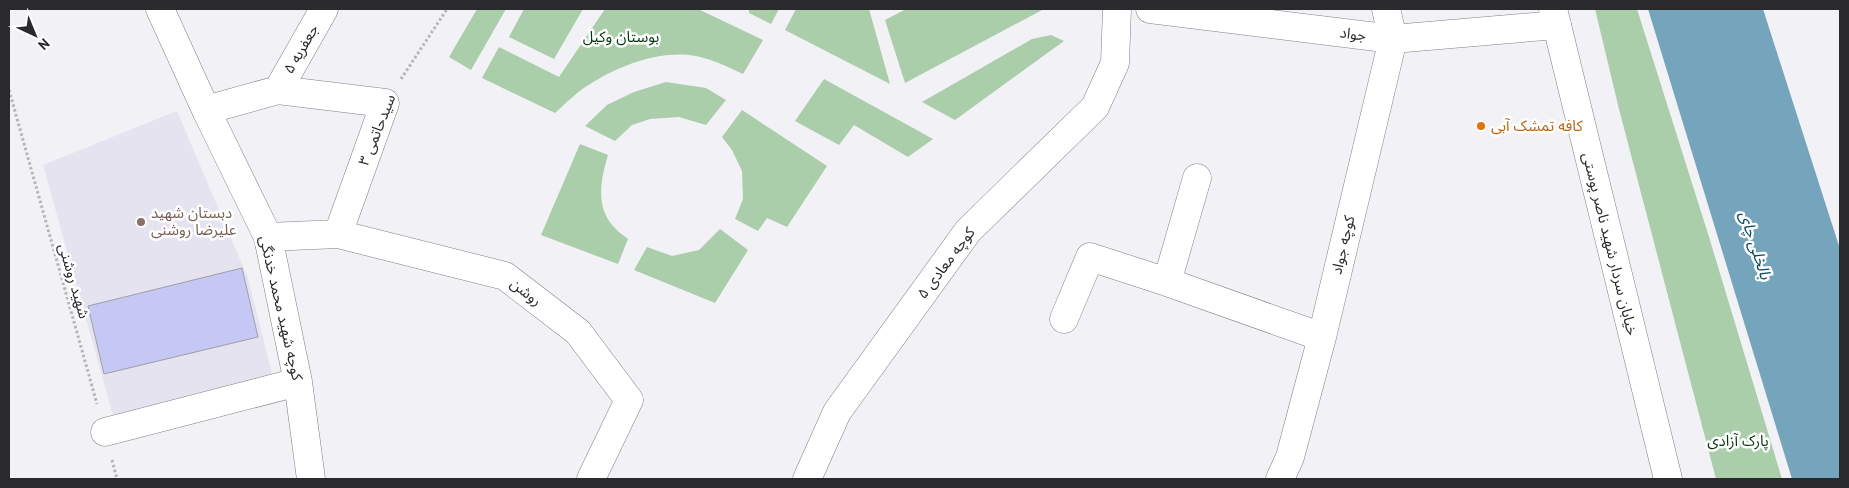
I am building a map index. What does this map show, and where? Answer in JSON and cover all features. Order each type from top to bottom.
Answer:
[{"type":"street","name":"کوچه شهید محمد خدنگی","points":[[160,9],[206,110],[268,237],[298,382],[310,479]]},
{"type":"street","name":"جعفریه ۵","points":[[278,90],[324,9]]},
{"type":"street","name":"کوچه معادی ۵","points":[[807,479],[838,412],[968,231],[1095,107],[1115,64],[1117,9]]},
{"type":"street","name":"جواد","points":[[1150,9],[1393,39],[1555,17]]},
{"type":"street","name":"کوچه جواد","points":[[1280,479],[1290,457],[1322,337],[1393,39],[1386,9]]},
{"type":"street","name":"خیابان سردار شهید ناصر پوستی","points":[[1555,17],[1668,479]]},
{"type":"street","points":[[206,110],[278,90],[385,103]]},
{"type":"street","name":"سیدحاتمی ۳","points":[[338,234],[385,103]]},
{"type":"street","points":[[1167,282],[1197,178]]},
{"type":"street","name":"روشن","points":[[268,237],[338,234],[505,276],[578,332],[629,400],[591,479]]},
{"type":"street","points":[[1064,318],[1090,257],[1322,337]]},
{"type":"street","points":[[105,432],[298,382]]},
{"type":"path","name":"سیدحاتمی ۳","points":[[385,103],[447,9]]},
{"type":"path","name":"شهید روشنی","points":[[9,90],[117,479]]},
{"type":"shaded area","name":"دبستان شهید علیرضا روشنی","points":[[177,111],[248,278],[273,378],[114,419],[43,165]]},
{"type":"green space","points":[[477,9],[506,9],[471,70],[449,57]]},
{"type":"green space","points":[[524,9],[583,9],[554,59],[509,37]]},
{"type":"green space","name":"بوستان وکیل","points":[[605,9],[698,9],[763,40],[743,74],[717,62],[696,56],[676,55],[650,58],[625,66],[601,77],[572,97],[555,113],[482,78],[499,47],[559,77]]},
{"type":"green space","points":[[749,9],[779,9],[771,24],[749,13]]},
{"type":"green space","points":[[796,9],[869,9],[890,84],[785,30]]},
{"type":"green space","points":[[906,9],[1044,9],[905,83],[885,20]]},
{"type":"green space","name":"پارک آزادی","points":[[1595,9],[1637,9],[1709,237],[1782,479],[1716,479],[1619,109]]},
{"type":"green space","points":[[1051,35],[1064,41],[955,120],[922,102],[1032,39]]},
{"type":"green space","points":[[824,79],[933,139],[908,157],[854,125],[839,145],[795,121]]},
{"type":"green space","points":[[666,82],[706,88],[726,100],[706,125],[679,117],[650,119],[632,125],[615,141],[585,126],[607,105],[634,92]]},
{"type":"green space","points":[[742,110],[827,166],[787,227],[767,218],[758,231],[735,219],[743,199],[742,171],[732,150],[722,137]]},
{"type":"green space","points":[[580,144],[608,155],[603,173],[601,192],[604,210],[613,226],[628,239],[618,264],[541,235]]},
{"type":"green space","points":[[720,229],[748,250],[715,303],[634,270],[647,247],[672,256],[699,250]]},
{"type":"water","name":"بالخلی چای","points":[[1648,9],[1763,9],[1840,249],[1840,479],[1792,479]]},
{"type":"building","points":[[242,268],[258,337],[104,374],[88,306]]},
{"type":"place","name":"کافه تمشک آبی","points":[[1481,126]]},
{"type":"place","name":"دبستان شهید علیرضا روشنی","points":[[141,222]]}]
